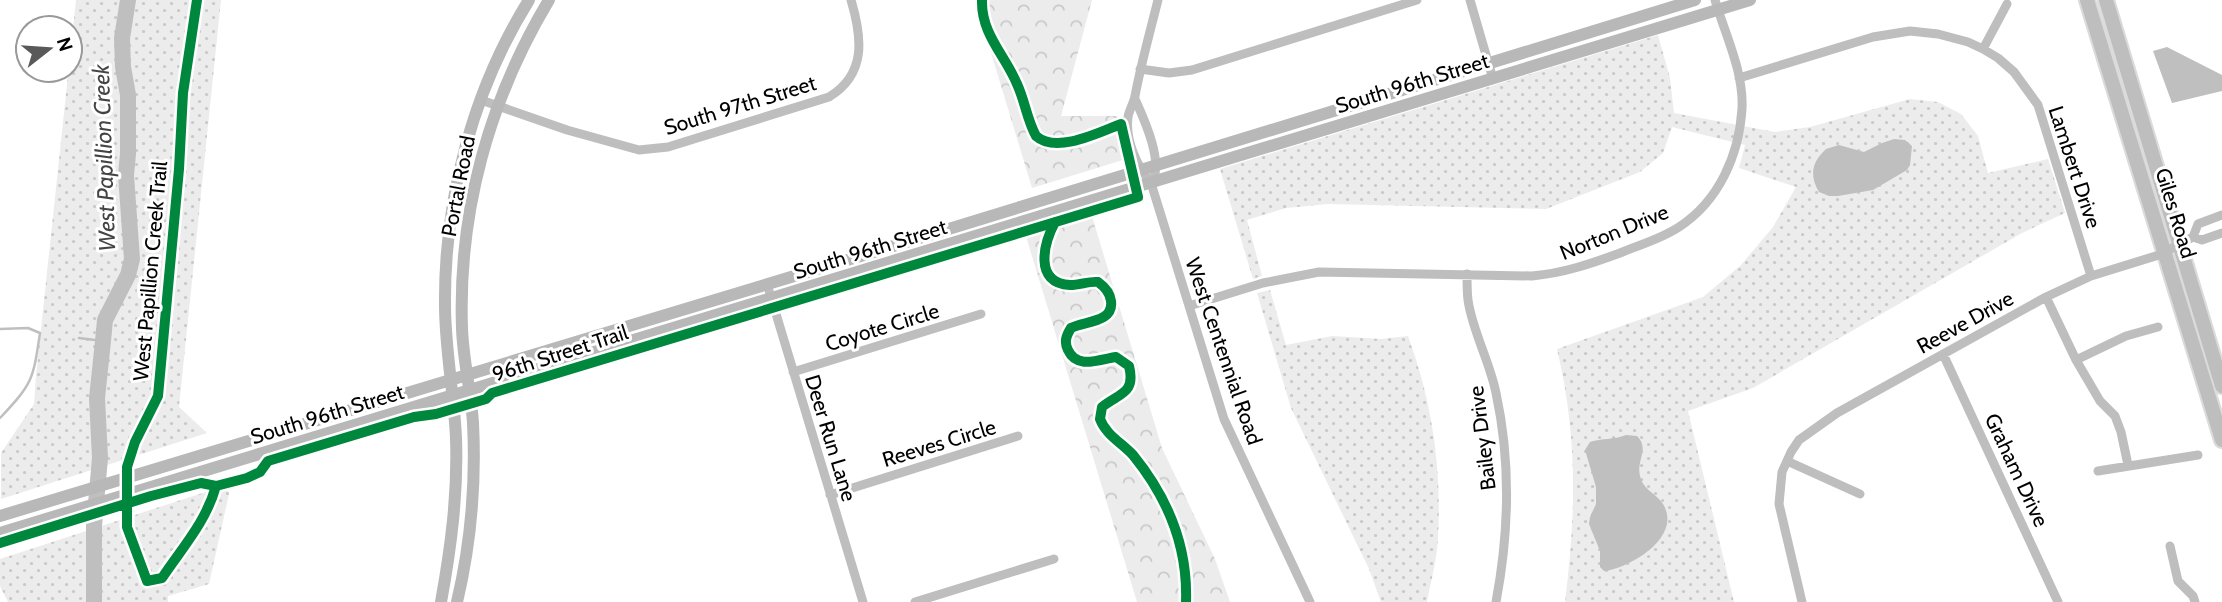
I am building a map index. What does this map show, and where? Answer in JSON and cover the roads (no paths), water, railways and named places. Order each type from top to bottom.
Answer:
[{"type":"main road","name":"Portal Road","points":[[441,602],[450,554],[456,493],[456,436],[445,305],[448,237],[459,175],[481,100],[502,49],[529,0]]},
{"type":"main road","name":"Portal Road","points":[[457,602],[466,561],[472,508],[474,449],[462,326],[464,253],[475,181],[497,106],[524,42],[548,0]]},
{"type":"main road","name":"South 96th Street","points":[[0,516],[1157,165],[1487,58],[1695,0]]},
{"type":"main road","name":"South 96th Street","points":[[0,533],[1493,79],[1716,5],[1750,0]]},
{"type":"main road","name":"Giles Road","points":[[2087,0],[2222,440]]},
{"type":"main road","name":"Giles Road","points":[[2106,0],[2222,386]]},
{"type":"street","name":"South 97th Street","points":[[481,100],[567,130],[639,149],[668,147],[829,97],[839,91],[856,66],[860,47],[858,23],[851,0]]},
{"type":"street","name":"West Centennial Road","points":[[1158,0],[1135,99],[1128,116],[1129,133],[1140,170],[1151,183],[1224,419],[1310,602]]},
{"type":"street","points":[[1140,69],[1169,73],[1192,70],[1417,0]]},
{"type":"street","points":[[1470,0],[1493,79]]},
{"type":"street","name":"Norton Drive","points":[[1189,306],[1263,283],[1319,272],[1532,276],[1557,274],[1577,269],[1679,227],[1714,195],[1730,166],[1737,145],[1742,107],[1739,78],[1716,5]]},
{"type":"street","points":[[1983,49],[2007,5]]},
{"type":"street","name":"Lambert Drive","points":[[1739,78],[1873,37],[1910,31],[1938,34],[1983,49],[2014,72],[2038,105],[2091,276]]},
{"type":"street","points":[[1135,99],[1143,116],[1157,165],[1156,176],[1151,183]]},
{"type":"street","points":[[2222,215],[2198,224],[2193,237],[2202,240],[2222,233]]},
{"type":"street","name":"Reeve Drive","points":[[1787,461],[1799,440],[1812,429],[1942,354],[2046,297],[2091,276],[2166,252],[2193,237]]},
{"type":"street","name":"Bailey Drive","points":[[1467,274],[1470,309],[1496,391],[1505,451],[1506,530],[1496,602]]},
{"type":"street","name":"Deer Run Lane","points":[[767,284],[863,602]]},
{"type":"street","points":[[2046,297],[2100,401],[2115,416],[2128,465]]},
{"type":"street","name":"Coyote Circle","points":[[793,372],[981,314]]},
{"type":"street","points":[[2076,359],[2126,336],[2158,327]]},
{"type":"street","name":"Graham Drive","points":[[1942,354],[2058,602]]},
{"type":"street","name":"Reeves Circle","points":[[830,495],[1018,436]]},
{"type":"street","points":[[2098,471],[2198,456]]},
{"type":"street","points":[[1802,602],[1779,504],[1779,487],[1787,461],[1860,494]]},
{"type":"street","points":[[2171,547],[2178,580],[2195,602]]},
{"type":"street","points":[[915,602],[1054,559]]},
{"type":"waterway","name":"West Papillion Creek","points":[[94,602],[94,526],[100,458],[97,398],[105,320],[128,275],[132,259],[126,175],[128,95],[122,38],[128,0]]},
{"type":"waterway","points":[[0,329],[28,328],[40,333],[30,380],[0,418]]},
{"type":"waterway","points":[[79,338],[103,341]]}]
